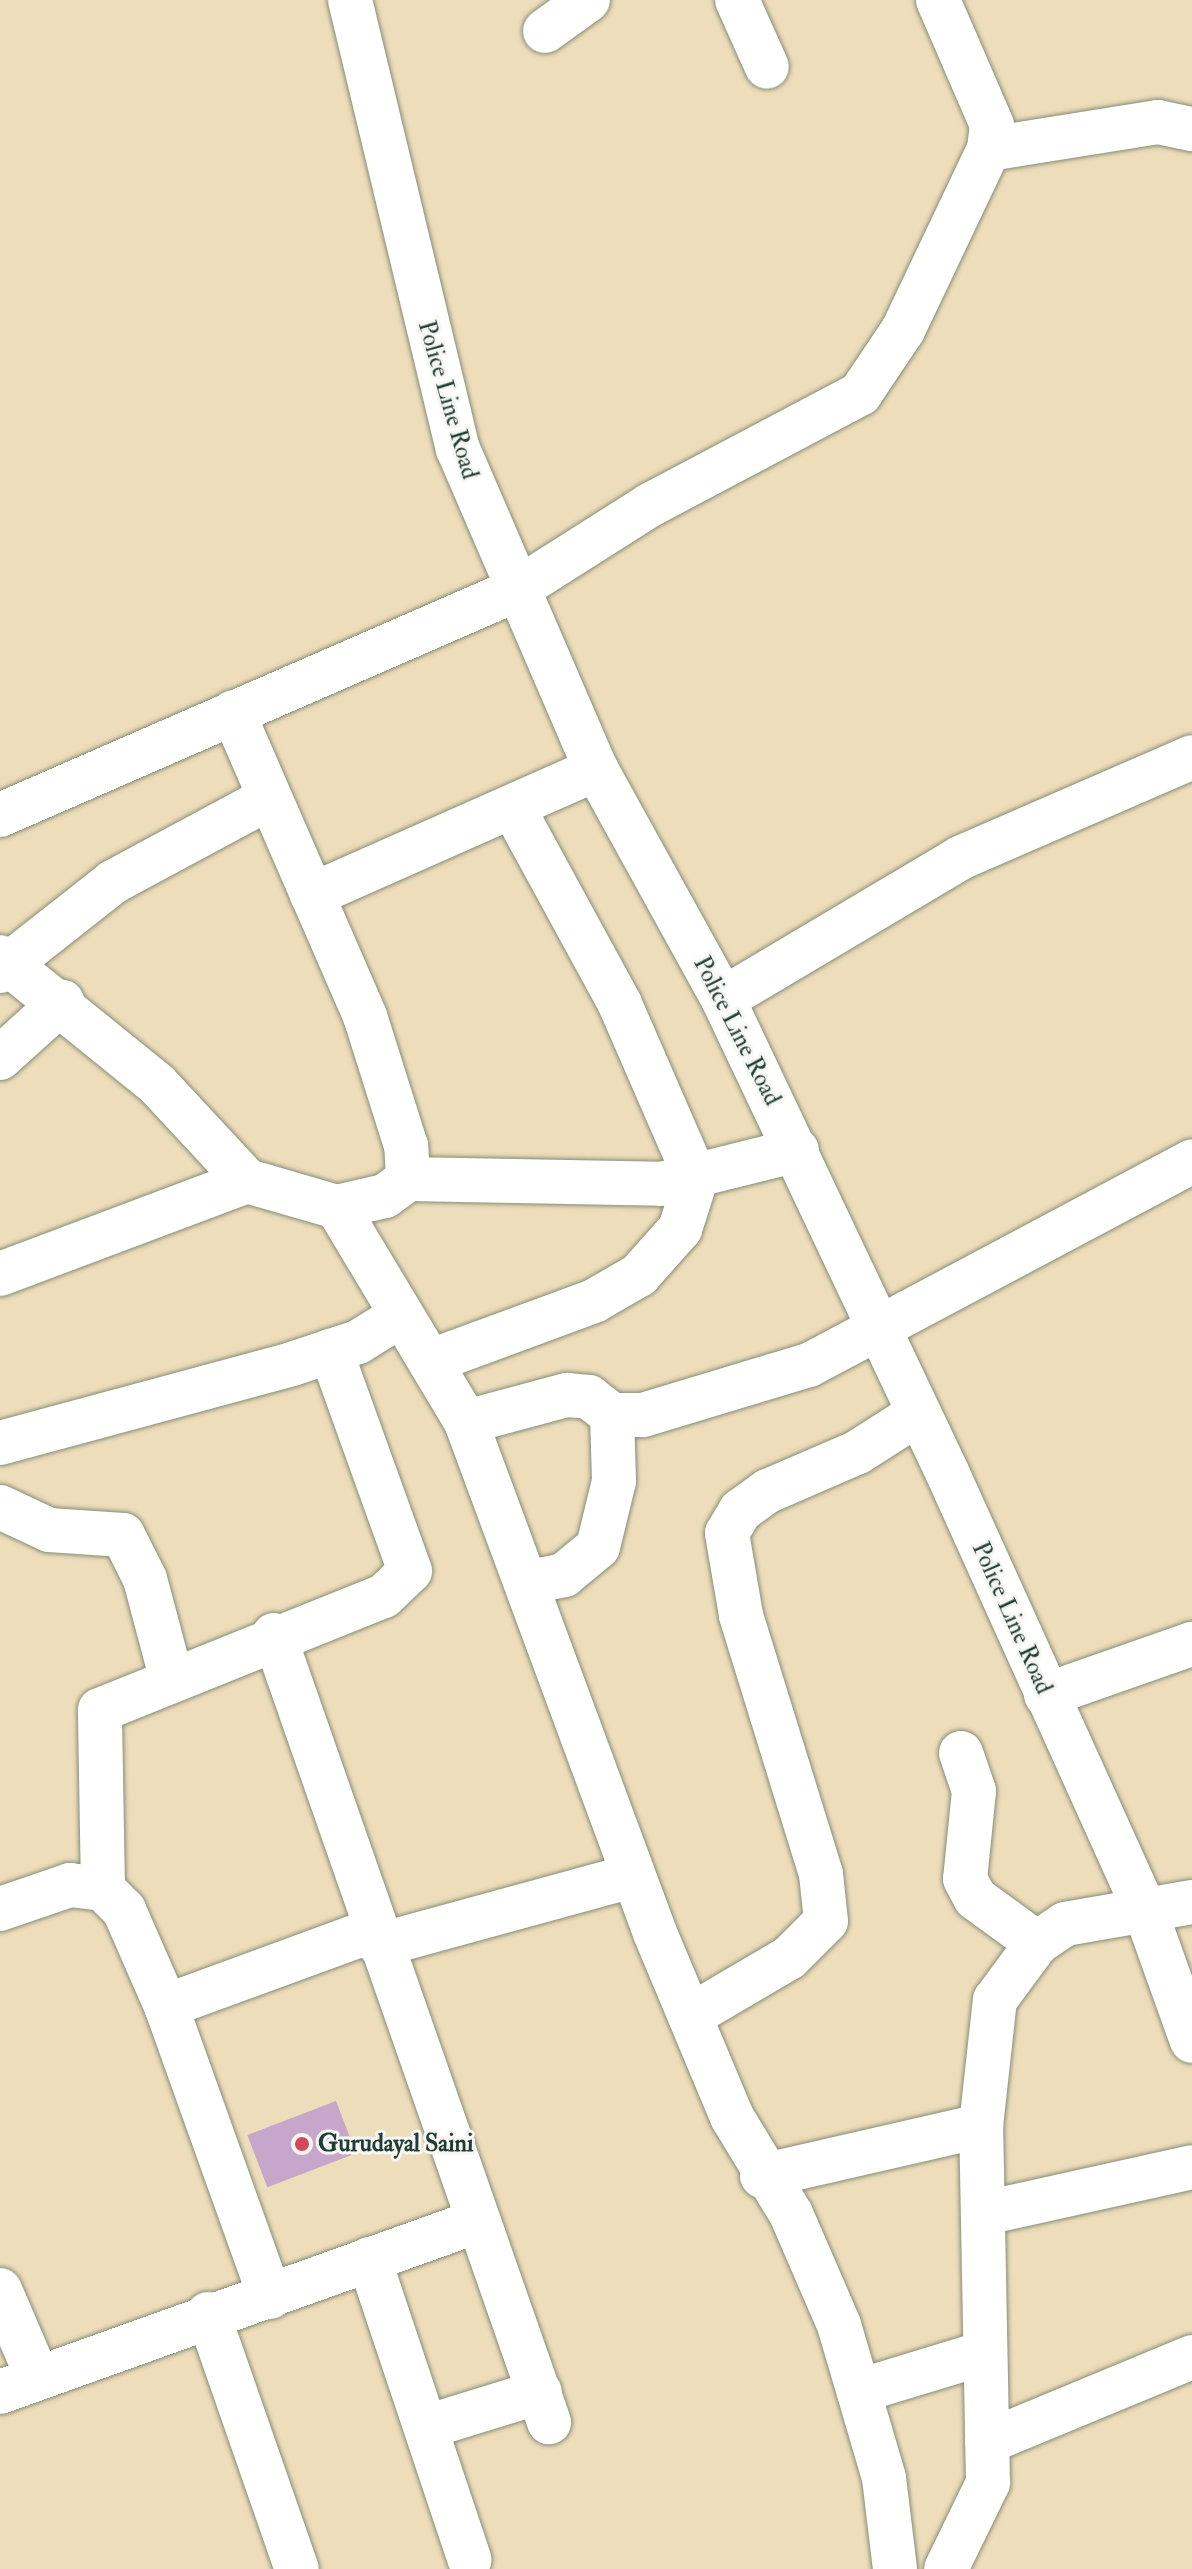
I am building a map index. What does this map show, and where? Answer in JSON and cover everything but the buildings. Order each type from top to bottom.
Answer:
[{"type":"street","name":"Police Line Road","points":[[350,0],[458,449],[516,590],[596,769],[723,999],[797,1150],[1145,1910],[1192,2041]]},
{"type":"street","points":[[545,31],[588,0]]},
{"type":"street","points":[[737,0],[767,67]]},
{"type":"street","points":[[0,815],[516,590],[663,498],[860,394],[903,330],[989,149],[992,125],[938,0]]},
{"type":"street","points":[[989,149],[1158,122],[1192,129]]},
{"type":"street","points":[[233,712],[265,800],[312,895],[365,1016],[406,1146],[408,1179]]},
{"type":"street","points":[[723,999],[960,858],[1192,757]]},
{"type":"street","points":[[312,895],[596,769]]},
{"type":"street","points":[[265,800],[113,882],[3,963],[62,1002],[157,1084],[247,1181],[337,1207],[385,1196],[408,1179],[622,1186],[696,1179],[797,1150]]},
{"type":"street","points":[[434,1360],[594,1301],[639,1275],[680,1229],[696,1179],[620,1004],[513,808]]},
{"type":"street","points":[[0,1058],[62,1002]]},
{"type":"street","points":[[466,1422],[567,1395],[589,1397],[612,1415],[703,1401],[809,1365],[1192,1161]]},
{"type":"street","points":[[0,1274],[247,1181]]},
{"type":"street","points":[[337,1207],[400,1316],[434,1360],[466,1422],[529,1582],[632,1876],[690,2016],[762,2176],[791,2214],[839,2325],[884,2478],[895,2569]]},
{"type":"street","points":[[0,1443],[331,1351],[400,1316]]},
{"type":"street","points":[[103,1889],[100,1710],[274,1635],[384,1596],[410,1571],[331,1351]]},
{"type":"street","points":[[690,2016],[789,1958],[826,1921],[821,1874],[741,1615],[727,1533],[740,1511],[768,1491],[858,1452],[919,1413]]},
{"type":"street","points":[[529,1582],[564,1575],[598,1547],[614,1481],[612,1415]]},
{"type":"street","points":[[0,1507],[49,1530],[123,1535],[145,1579],[171,1677]]},
{"type":"street","points":[[274,1635],[475,2222],[544,2407],[426,2427]]},
{"type":"street","points":[[1046,1695],[1192,1644]]},
{"type":"street","points":[[961,1753],[974,1791],[965,1879],[975,1898],[1037,1943]]},
{"type":"street","points":[[166,2006],[377,1938],[632,1876]]},
{"type":"street","points":[[0,1909],[70,1885],[103,1889],[124,1910],[166,2006],[270,2297]]},
{"type":"street","points":[[946,2569],[979,2512],[987,2442],[981,2126],[995,2000],[1037,1943],[1065,1924],[1192,1902]]},
{"type":"street","points":[[762,2176],[981,2126]]},
{"type":"street","points":[[985,2213],[1192,2167]]},
{"type":"street","points":[[0,2290],[18,2383],[208,2314],[270,2297],[475,2222]]},
{"type":"street","points":[[369,2259],[470,2560]]},
{"type":"street","points":[[208,2314],[297,2569]]},
{"type":"street","points":[[859,2391],[984,2353]]},
{"type":"street","points":[[987,2442],[1192,2357]]},
{"type":"place","name":"Gurudayal Saini","points":[[302,2144]]}]
